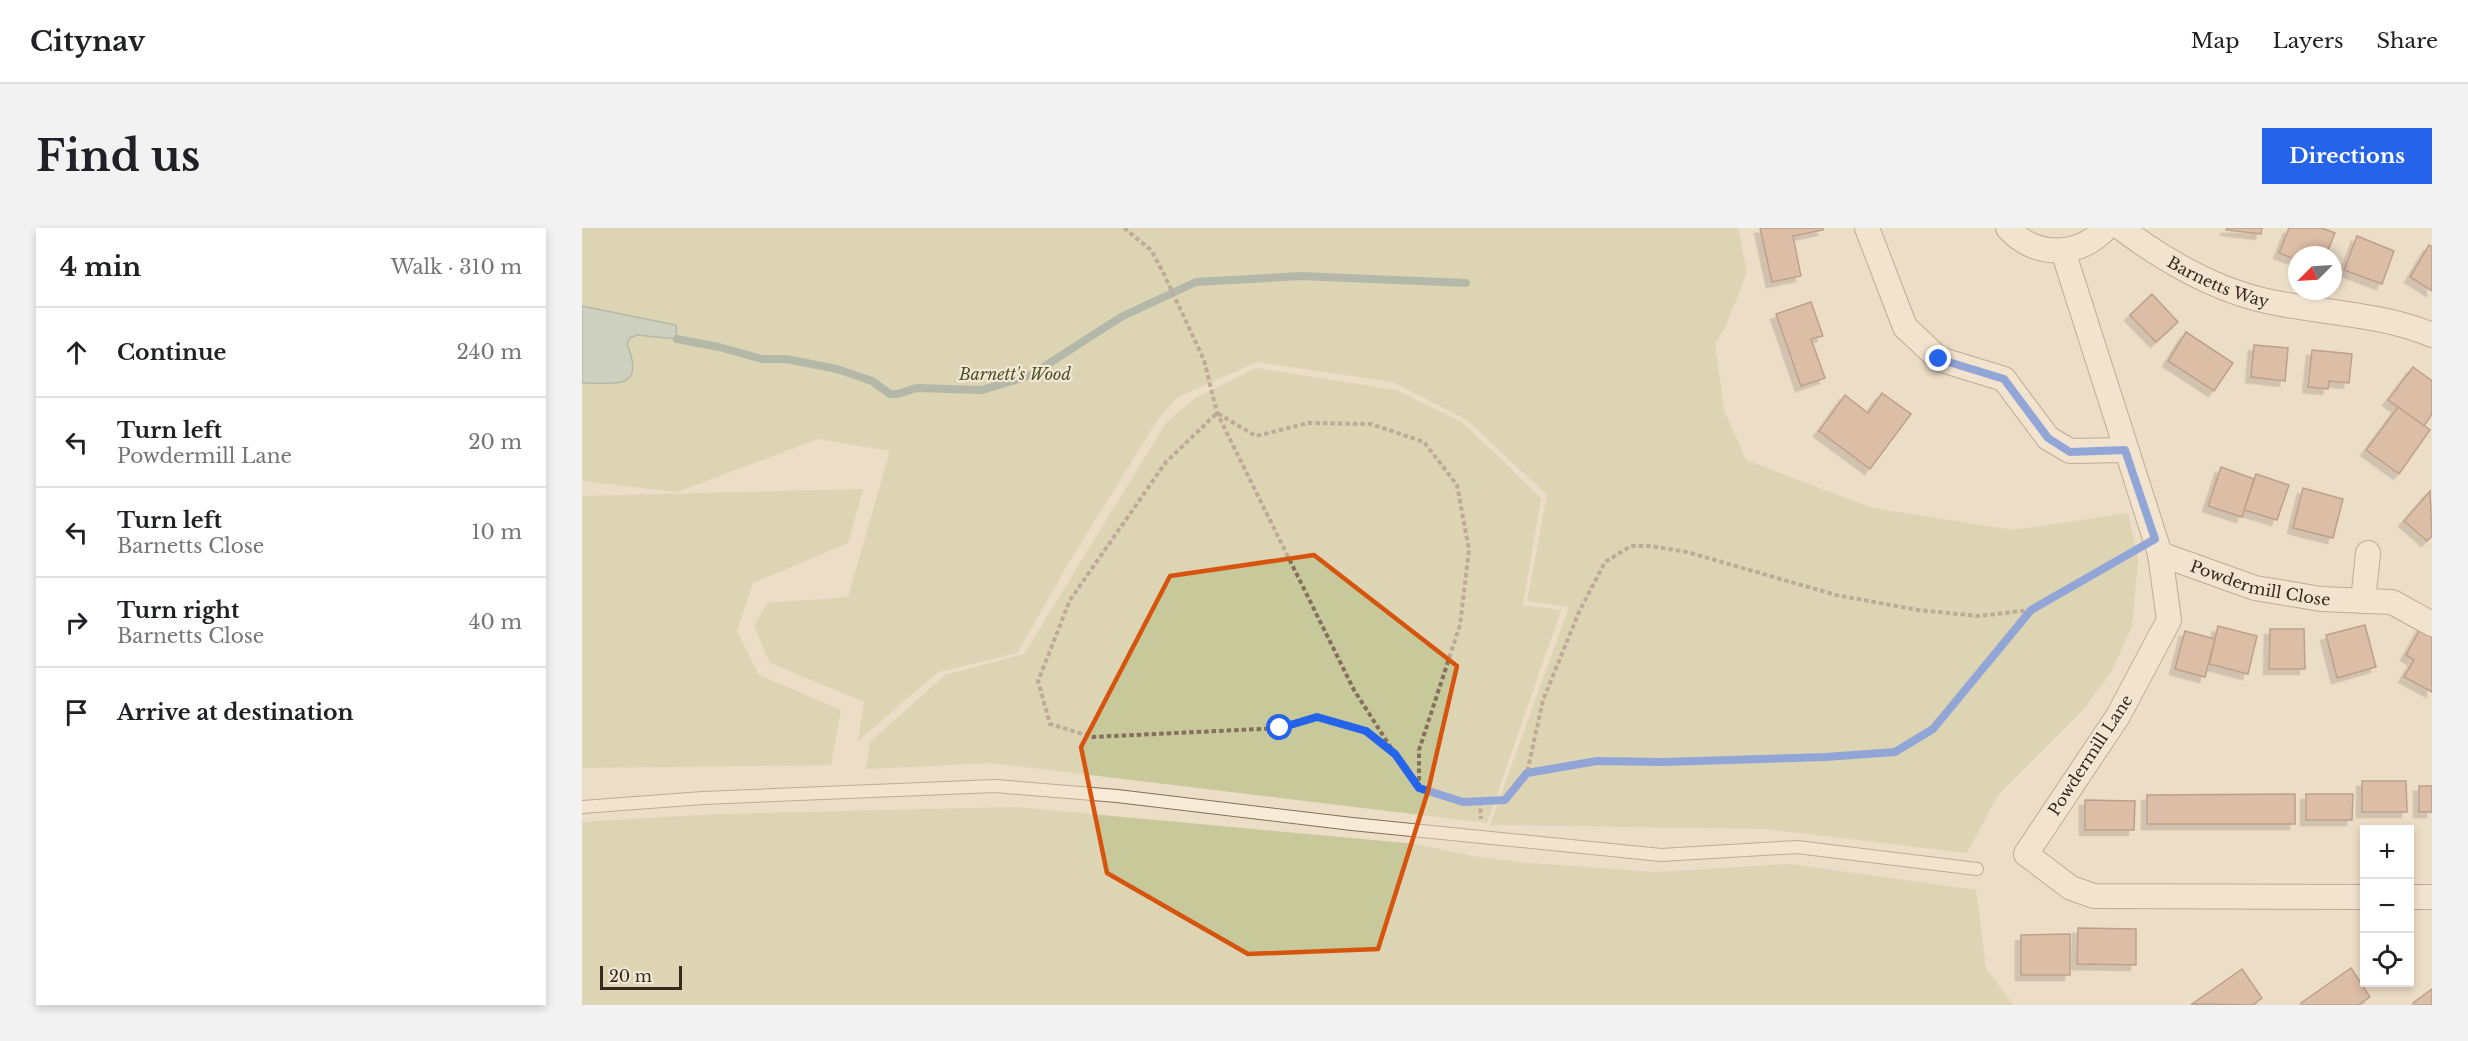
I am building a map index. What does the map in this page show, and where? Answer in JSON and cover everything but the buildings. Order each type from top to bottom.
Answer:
[{"type":"street","points":[[1868,228],[1905,327],[1939,359],[2004,379],[2048,438],[2070,452],[2125,450]]},
{"type":"street","points":[[2008,228],[2024,243],[2043,250],[2063,251],[2081,247],[2097,238],[2106,228]]},
{"type":"street","name":"Barnetts Way","points":[[2121,228],[2150,249],[2189,272],[2268,302],[2391,322],[2432,335]]},
{"type":"street","name":"Powdermill Lane","points":[[2063,251],[2158,547],[2169,620],[2118,716],[2026,854],[2071,888],[2094,896],[2360,897]]},
{"type":"street","name":"Powdermill Close","points":[[2158,547],[2255,588],[2320,599],[2392,602],[2432,624]]},
{"type":"street","points":[[2363,601],[2368,553]]},
{"type":"street","points":[[2414,897],[2432,897]]},
{"type":"lane","points":[[582,807],[703,798],[995,786],[1117,796],[1352,824],[1661,855],[1797,847],[1977,869]]},
{"type":"path","points":[[1124,228],[1150,250],[1162,270],[1204,360],[1217,413],[1354,690],[1419,788],[1463,802],[1505,800],[1527,773],[1543,700],[1579,612],[1605,562],[1631,546],[1652,546],[1687,552],[1836,595],[1918,610],[1979,616],[2031,610],[2158,547]]},
{"type":"path","points":[[1217,413],[1166,462],[1070,600],[1038,681],[1050,724],[1093,737],[1280,728],[1317,717],[1366,731],[1395,754]]},
{"type":"path","points":[[1217,413],[1256,436],[1308,423],[1371,424],[1424,442],[1457,485],[1469,550],[1460,626],[1419,750],[1419,788]]},
{"type":"path","points":[[1527,773],[1597,761],[1662,762],[1825,757],[1895,752],[1933,729],[2031,610]]},
{"type":"highlighted area","points":[[1314,555],[1457,666],[1428,791],[1378,949],[1248,954],[1107,873],[1081,747],[1170,576]]},
{"type":"green space","name":"Barnett's Wood","points":[[582,228],[1738,228],[1747,272],[1725,328],[1715,343],[1724,410],[1746,460],[1872,508],[2013,530],[2128,513],[2138,560],[2132,626],[2111,672],[2083,710],[1998,795],[1967,853],[1765,829],[1490,825],[1569,607],[1527,601],[1547,495],[1467,420],[1393,382],[1257,362],[1178,397],[1158,419],[1068,564],[1017,653],[938,672],[858,741],[864,702],[770,663],[754,626],[767,603],[848,597],[890,451],[818,439],[677,492],[582,481]]},
{"type":"green space","points":[[1256,368],[1396,390],[1462,422],[1541,498],[1523,605],[1561,610],[1487,823],[991,763],[866,769],[870,742],[945,675],[1024,654],[1166,423],[1195,398]]},
{"type":"green space","points":[[863,489],[848,543],[753,583],[737,631],[759,675],[841,710],[831,765],[582,768],[582,496]]},
{"type":"green space","points":[[1015,807],[1416,844],[1472,856],[1527,863],[1657,872],[1790,864],[1976,890],[1986,968],[2013,1005],[582,1005],[582,822],[717,814]]},
{"type":"shaded area","points":[[582,306],[676,325],[677,339],[637,335],[630,338],[627,344],[633,370],[630,377],[616,383],[582,383]]},
{"type":"waterway","points":[[677,339],[719,347],[762,359],[786,359],[837,369],[872,381],[890,394],[916,388],[982,390],[1031,375],[1121,317],[1196,282],[1301,276],[1466,283]]},
{"type":"route","points":[[1280,728],[1317,717],[1366,731],[1395,754],[1419,788],[1463,802],[1505,800],[1527,773],[1550,767],[1597,761],[1662,762],[1825,757],[1895,752],[1933,729],[2031,610],[2155,539],[2125,450],[2070,452],[2048,438],[2004,379],[1939,359]]}]
